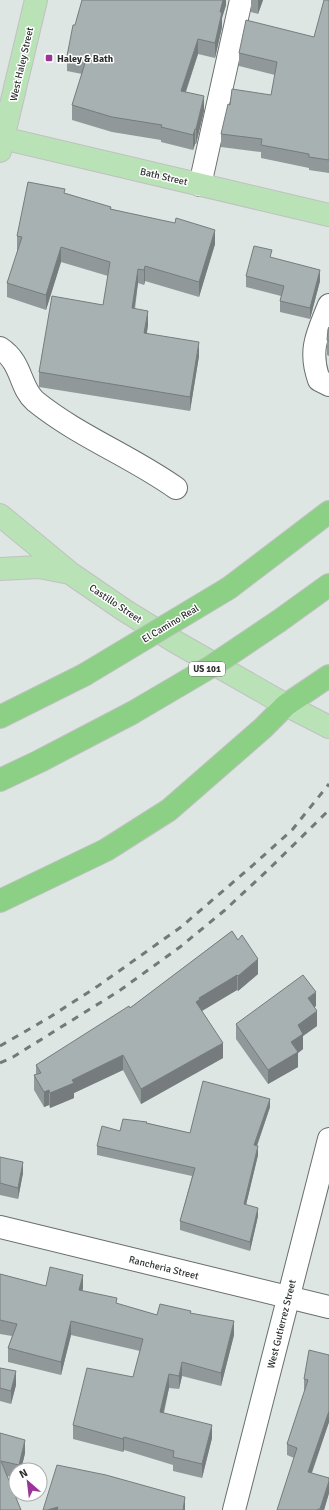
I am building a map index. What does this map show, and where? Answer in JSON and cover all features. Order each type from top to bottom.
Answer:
[{"type":"highway","name":"El Camino Real","points":[[0,717],[84,675],[229,588],[329,512]]},
{"type":"highway","name":"US 101","points":[[0,780],[132,713],[212,666],[329,585]]},
{"type":"highway","points":[[0,900],[106,850],[169,810],[286,706],[329,676]]},
{"type":"main road","name":"West Haley Street","points":[[1,142],[36,0]]},
{"type":"main road","name":"Bath Street","points":[[1,142],[200,185],[329,215]]},
{"type":"main road","points":[[0,515],[70,573]]},
{"type":"main road","name":"Castillo Street","points":[[0,569],[39,567],[70,573],[167,637],[286,706],[329,727]]},
{"type":"street","points":[[200,185],[241,0]]},
{"type":"street","points":[[329,305],[314,344],[314,366],[319,380],[329,385]]},
{"type":"street","points":[[0,348],[8,353],[14,362],[33,399],[48,411],[89,437],[159,476],[176,488]]},
{"type":"street","name":"West Gutierrez Street","points":[[234,1510],[329,1139]]},
{"type":"street","name":"Rancheria Street","points":[[0,1227],[329,1307]]},
{"type":"building","points":[[82,0],[223,0],[220,12],[222,12],[215,43],[198,39],[181,91],[204,96],[196,129],[193,135],[161,127],[162,125],[112,117],[72,105],[86,60],[67,56],[73,25],[75,25]]},
{"type":"building","points":[[324,0],[329,0],[329,160],[309,157],[309,154],[261,145],[262,139],[221,134],[228,104],[230,105],[232,89],[271,95],[277,62],[239,53],[246,20],[314,37]]},
{"type":"building","points":[[28,182],[65,189],[64,193],[111,207],[110,209],[175,223],[176,218],[215,230],[199,282],[145,266],[144,270],[138,269],[132,308],[148,311],[144,333],[199,342],[190,397],[39,372],[52,296],[103,305],[110,262],[61,247],[46,295],[7,283],[22,237],[17,236]]},
{"type":"building","points":[[254,246],[272,250],[270,257],[320,270],[310,308],[280,301],[284,286],[246,276]]},
{"type":"building","points":[[329,327],[329,341],[327,340]]},
{"type":"building","points":[[232,931],[238,940],[242,935],[258,959],[238,976],[237,975],[199,998],[200,999],[196,1002],[223,1043],[141,1089],[123,1055],[72,1080],[74,1083],[50,1093],[49,1090],[44,1092],[34,1075],[41,1073],[36,1065],[129,1006],[130,1008]]},
{"type":"building","points":[[303,975],[316,992],[308,998],[317,1011],[298,1025],[303,1034],[291,1042],[298,1052],[268,1070],[236,1024]]},
{"type":"building","points":[[203,1081],[270,1099],[254,1145],[258,1146],[244,1204],[258,1208],[250,1242],[180,1221],[195,1168],[97,1146],[102,1126],[120,1131],[123,1119],[147,1122],[146,1123],[190,1133]]},
{"type":"building","points":[[0,1157],[23,1162],[18,1188],[0,1183]]},
{"type":"building","points":[[50,1267],[83,1275],[79,1290],[117,1298],[116,1303],[157,1315],[160,1304],[191,1311],[190,1313],[234,1321],[221,1373],[182,1362],[179,1376],[169,1374],[160,1412],[212,1425],[202,1464],[173,1457],[174,1451],[73,1425],[87,1368],[133,1377],[143,1339],[71,1321],[61,1362],[8,1348],[17,1324],[0,1320],[0,1274],[46,1286]]},
{"type":"building","points":[[309,1350],[329,1355],[329,1411],[308,1472],[329,1478],[329,1481],[320,1509],[277,1510],[297,1448],[287,1444],[308,1380],[304,1379]]},
{"type":"building","points":[[0,1368],[16,1371],[11,1391],[0,1388]]},
{"type":"building","points":[[0,1433],[25,1440],[20,1462],[1,1461],[8,1478],[8,1502],[18,1502],[21,1510],[0,1510]]},
{"type":"building","points":[[57,1465],[106,1475],[185,1497],[183,1510],[57,1510],[58,1507],[43,1510],[45,1502],[48,1502],[48,1494]]},
{"type":"railway","points":[[0,1046],[50,1017],[98,986],[181,927],[292,830],[329,784]]},
{"type":"railway","points":[[0,1063],[13,1057],[119,991],[180,947],[225,910],[329,810]]},
{"type":"place","name":"Haley & Bath","points":[[49,58]]}]
